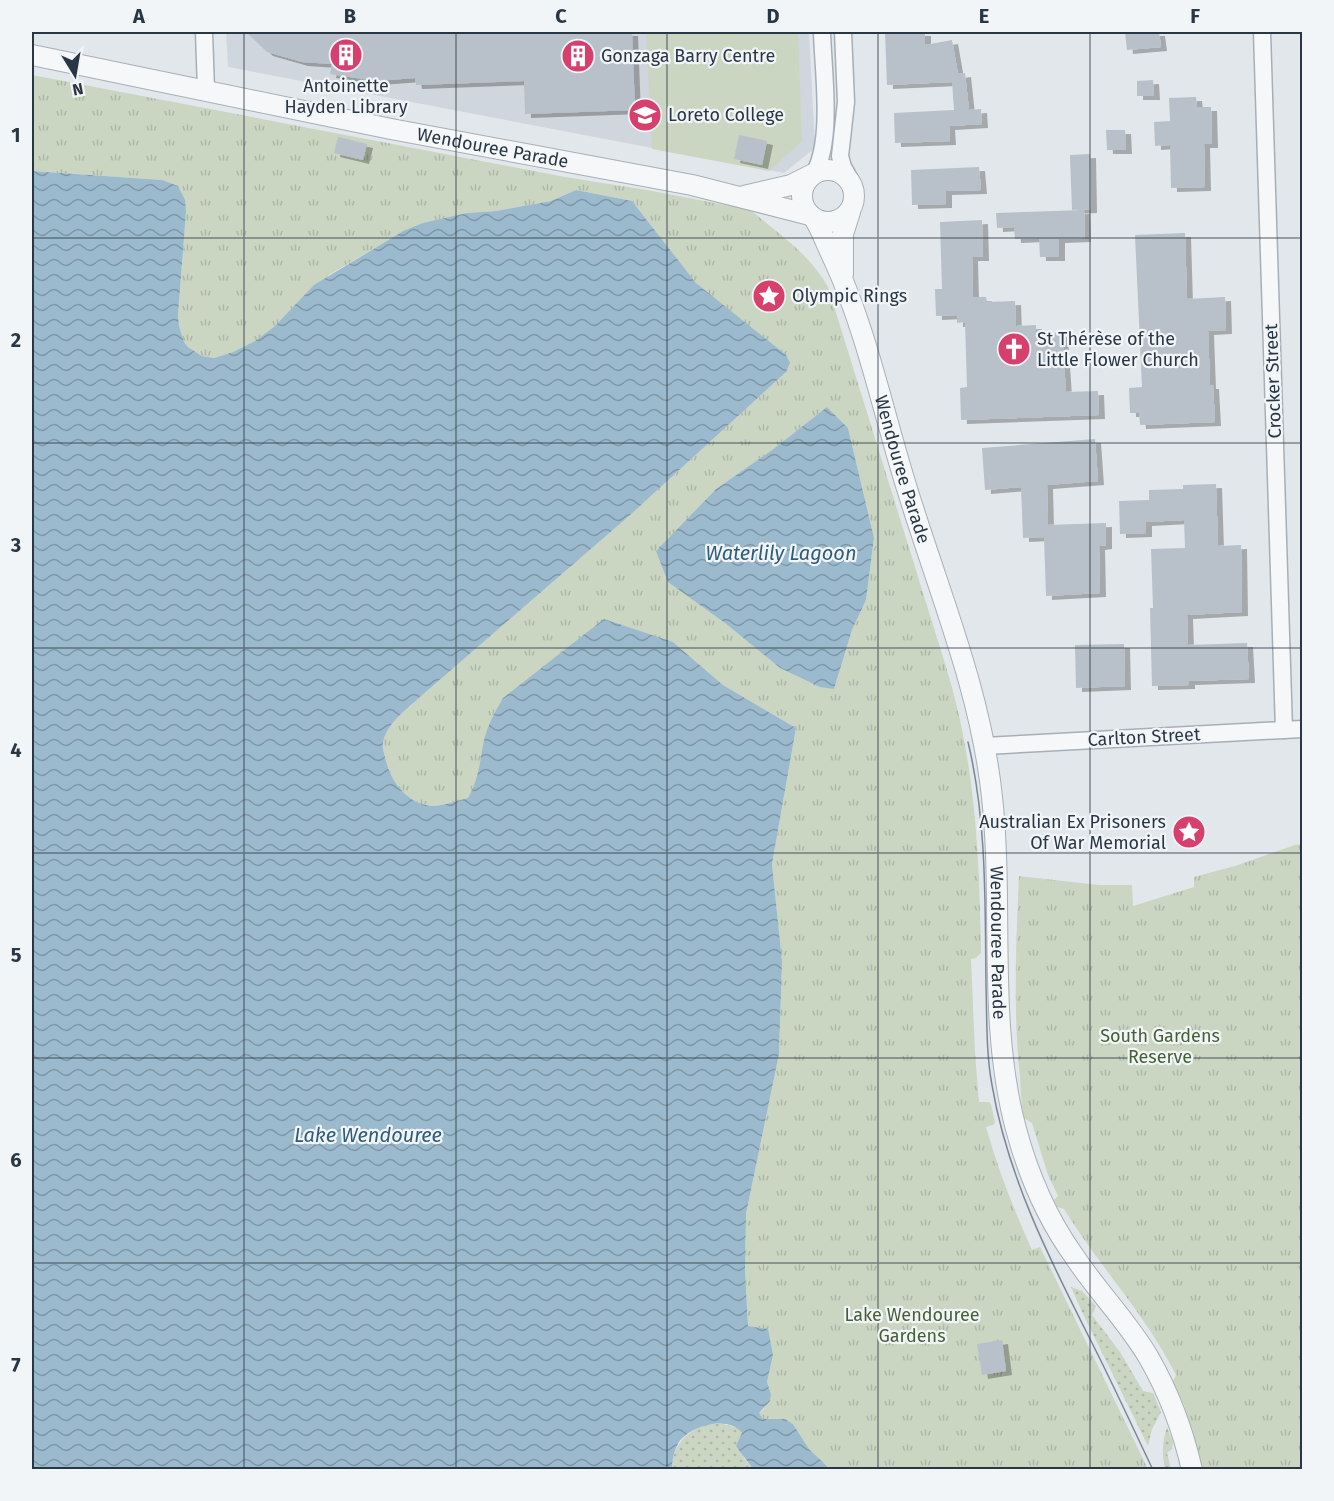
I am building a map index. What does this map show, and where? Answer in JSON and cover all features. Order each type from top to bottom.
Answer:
[{"type":"street","points":[[204,32],[206,90]]},
{"type":"street","points":[[814,173],[821,160],[824,137],[822,32]]},
{"type":"street","points":[[843,32],[846,102],[840,156],[852,183],[855,198],[849,212],[833,222],[820,221],[812,216],[803,204],[802,190],[808,178],[814,173],[822,170],[836,170],[852,183]]},
{"type":"street","name":"Crocker Street","points":[[1262,32],[1284,730]]},
{"type":"street","name":"Wendouree Parade","points":[[32,55],[391,129],[692,185],[812,216],[844,280],[908,494],[965,668],[985,746],[998,866],[999,1009],[1002,1054],[1008,1098],[1016,1130],[1034,1181],[1056,1226],[1075,1258],[1137,1340],[1161,1381],[1181,1427],[1192,1470]]},
{"type":"street","name":"Wendouree Parade","points":[[741,196],[796,184],[814,173]]},
{"type":"street","name":"Wendouree Parade","points":[[844,280],[843,234],[849,212]]},
{"type":"street","name":"Carlton Street","points":[[985,746],[1302,729]]},
{"type":"shaded area","name":"Loreto College","points":[[226,32],[809,32],[815,148],[784,173],[228,67]]},
{"type":"green space","points":[[646,32],[798,32],[802,141],[769,171],[652,149]]},
{"type":"green space","name":"Lake Wendouree Gardens","points":[[32,75],[565,177],[746,209],[783,236],[815,268],[828,287],[947,670],[964,741],[974,810],[979,880],[981,953],[971,959],[979,1102],[991,1104],[995,1123],[986,1127],[1007,1190],[1032,1250],[1040,1247],[1148,1469],[830,1469],[809,1449],[793,1424],[785,1419],[763,1419],[759,1413],[764,1409],[771,1394],[767,1382],[773,1355],[748,1326],[745,1269],[746,1214],[779,1054],[782,961],[772,864],[796,728],[723,685],[673,642],[539,670],[503,698],[494,714],[484,740],[477,782],[468,798],[432,806],[415,801],[395,783],[387,766],[383,746],[385,736],[403,712],[629,516],[786,372],[696,283],[632,201],[576,190],[551,201],[496,211],[467,213],[403,231],[329,275],[275,326],[255,341],[214,358],[202,356],[184,342],[179,326],[186,212],[162,180],[32,171]],"holes":[[[827,407],[848,428],[874,538],[866,600],[852,630],[834,689],[780,668],[725,623],[656,551],[716,489],[772,450]]]},
{"type":"green space","name":"South Gardens Reserve","points":[[1302,844],[1302,1469],[1202,1469],[1185,1407],[1173,1381],[1176,1375],[1137,1311],[1064,1209],[1057,1207],[1054,1200],[1058,1196],[1048,1175],[1032,1123],[1024,1118],[1016,1002],[1019,876],[1099,885],[1132,885],[1133,906],[1194,887],[1194,877]]},
{"type":"green space","points":[[1071,1287],[1082,1291],[1096,1306],[1092,1315],[1120,1352],[1143,1391],[1153,1393],[1161,1412],[1152,1429],[1148,1446],[1082,1312]]},
{"type":"green space","points":[[705,1424],[723,1424],[738,1428],[742,1433],[744,1458],[753,1469],[672,1470],[674,1454],[681,1441]]},
{"type":"green space","points":[[1167,1427],[1173,1442],[1172,1449],[1167,1453],[1171,1469],[1165,1469],[1163,1458],[1163,1443]]},
{"type":"water","name":"Lake Wendouree","points":[[32,171],[162,180],[178,186],[185,200],[186,212],[179,326],[184,342],[202,356],[214,358],[255,341],[275,326],[314,285],[403,231],[423,223],[467,213],[496,211],[551,201],[576,190],[632,201],[696,283],[786,355],[790,363],[786,372],[629,516],[403,712],[388,729],[383,746],[387,766],[395,783],[415,801],[435,806],[468,798],[477,776],[484,740],[503,698],[604,619],[673,642],[723,685],[796,728],[772,864],[782,961],[779,1054],[746,1214],[745,1269],[748,1326],[768,1329],[773,1355],[767,1382],[771,1394],[770,1401],[759,1413],[763,1419],[785,1419],[793,1424],[809,1449],[830,1469],[753,1469],[736,1446],[742,1433],[728,1424],[720,1423],[701,1427],[685,1436],[676,1448],[672,1469],[32,1469]]},
{"type":"water","name":"Waterlily Lagoon","points":[[827,407],[848,428],[874,538],[866,600],[852,630],[834,689],[820,687],[780,668],[725,623],[668,582],[656,551],[716,489],[772,450]]},
{"type":"building","points":[[246,32],[632,32],[635,110],[525,114],[524,81],[416,85],[415,78],[376,81],[330,74],[332,64],[302,62],[267,52]]},
{"type":"building","points":[[885,32],[925,32],[925,45],[952,40],[958,74],[965,73],[969,110],[981,109],[982,124],[949,126],[950,141],[895,143],[894,113],[954,110],[952,82],[887,85]]},
{"type":"building","points":[[1125,32],[1159,32],[1161,47],[1127,50]]},
{"type":"building","points":[[1153,80],[1154,96],[1137,96],[1137,81]]},
{"type":"building","points":[[1196,97],[1197,107],[1211,107],[1212,144],[1204,144],[1205,187],[1171,188],[1170,145],[1155,146],[1154,122],[1170,121],[1169,98]]},
{"type":"building","points":[[1106,130],[1125,130],[1126,150],[1107,150]]},
{"type":"building","points":[[739,135],[767,141],[762,165],[734,159]]},
{"type":"building","points":[[338,137],[367,144],[363,160],[334,153]]},
{"type":"building","points":[[1090,154],[1091,209],[1072,210],[1070,155]]},
{"type":"building","points":[[979,167],[981,190],[946,191],[946,204],[912,205],[911,170]]},
{"type":"building","points":[[1084,210],[1085,238],[1059,239],[1059,257],[1040,257],[1039,238],[1015,239],[1014,227],[997,228],[996,213]]},
{"type":"building","points":[[982,220],[983,257],[972,257],[973,297],[986,297],[987,302],[1015,301],[1016,326],[1036,325],[1036,334],[1062,333],[1066,392],[1098,391],[1099,415],[961,420],[960,388],[967,387],[965,322],[957,323],[957,315],[936,316],[935,289],[942,289],[940,222]]},
{"type":"building","points":[[1185,233],[1187,299],[1225,297],[1226,330],[1208,331],[1210,385],[1213,385],[1215,422],[1140,425],[1139,413],[1130,413],[1129,388],[1142,387],[1135,235]]},
{"type":"building","points":[[1095,439],[1098,481],[1047,485],[1048,525],[1106,523],[1106,545],[1099,546],[1100,593],[1046,596],[1044,537],[1023,538],[1021,487],[985,490],[982,448]]},
{"type":"building","points":[[1216,484],[1218,546],[1241,545],[1242,612],[1187,615],[1188,645],[1247,643],[1249,679],[1189,681],[1189,685],[1152,686],[1151,549],[1185,548],[1184,520],[1146,522],[1146,533],[1120,534],[1119,501],[1149,500],[1149,490],[1183,489],[1183,485]]},
{"type":"building","points":[[1124,644],[1125,686],[1076,688],[1075,645]]},
{"type":"building","points":[[1002,1340],[1006,1371],[982,1375],[977,1344]]},
{"type":"tram line","points":[[968,742],[982,832],[988,1048],[990,1073],[999,1118],[1031,1215],[1153,1470]]},
{"type":"place","name":"Antoinette Hayden Library","points":[[346,55]]},
{"type":"place","name":"Gonzaga Barry Centre","points":[[578,56]]},
{"type":"place","name":"Loreto College","points":[[645,115]]},
{"type":"place","name":"Olympic Rings","points":[[769,296]]},
{"type":"place","name":"St Thérèse of the Little Flower Church","points":[[1014,349]]},
{"type":"place","name":"Australian Ex Prisoners Of War Memorial","points":[[1189,832]]}]
